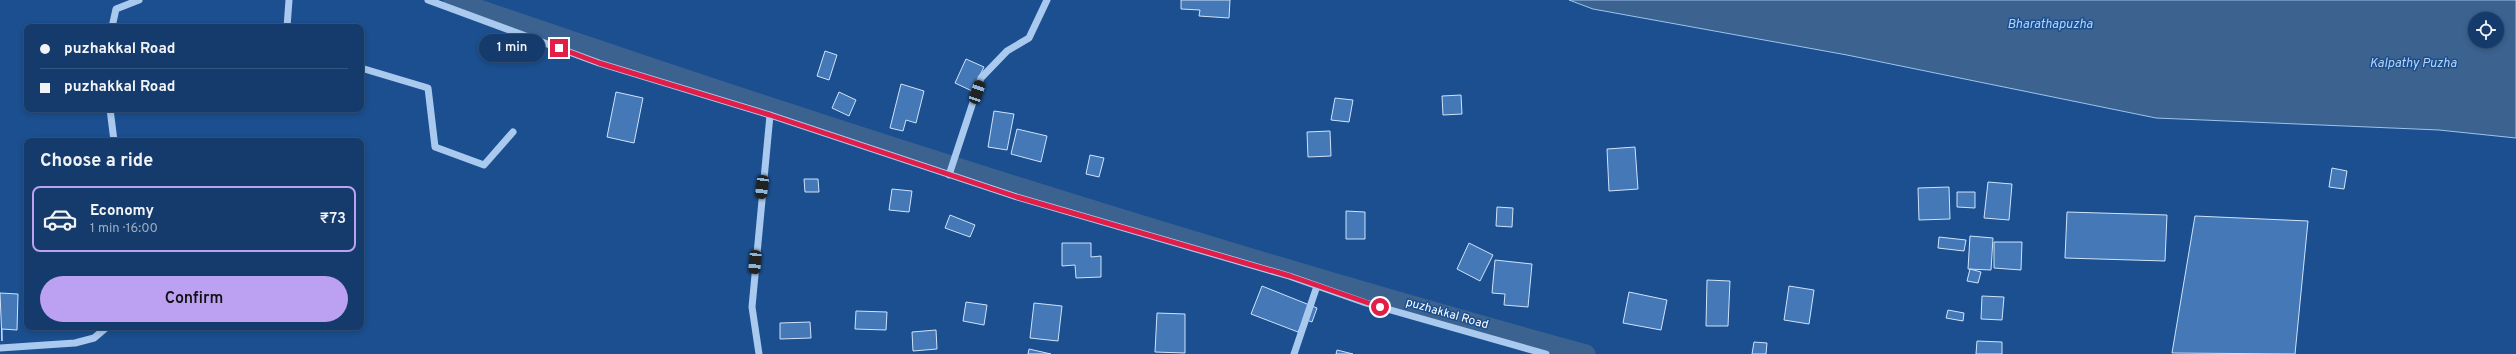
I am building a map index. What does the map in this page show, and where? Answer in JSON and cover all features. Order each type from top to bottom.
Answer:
[{"type":"street","points":[[113,24],[116,9],[139,0]]},
{"type":"street","points":[[287,24],[289,0]]},
{"type":"street","name":"puzhakkal Road","points":[[428,0],[599,63],[770,115],[949,174],[1317,286],[1366,303],[1546,354]]},
{"type":"street","points":[[949,174],[981,78],[1007,51],[1029,38],[1047,0]]},
{"type":"street","points":[[364,69],[428,88],[435,147],[484,165],[513,132]]},
{"type":"street","points":[[110,112],[114,138]]},
{"type":"street","points":[[759,354],[752,307],[770,115]]},
{"type":"street","points":[[1294,354],[1317,286]]},
{"type":"street","points":[[0,348],[75,343],[94,338],[103,330]]},
{"type":"water","name":"Kalpathy Puzha","points":[[1569,0],[2516,0],[2516,138],[2439,130],[2156,118],[1847,55],[1593,9]]},
{"type":"building","points":[[1181,0],[1230,0],[1229,18],[1199,16],[1200,10],[1181,9]]},
{"type":"building","points":[[825,51],[837,55],[829,80],[817,76]]},
{"type":"building","points":[[966,59],[984,67],[972,91],[955,83]]},
{"type":"building","points":[[901,84],[924,91],[916,123],[906,120],[903,131],[890,128]]},
{"type":"building","points":[[616,92],[643,98],[634,143],[607,137]]},
{"type":"building","points":[[839,92],[856,100],[849,116],[832,108]]},
{"type":"building","points":[[1461,95],[1462,114],[1443,115],[1442,96]]},
{"type":"building","points":[[1335,98],[1353,100],[1349,122],[1331,120]]},
{"type":"building","points":[[994,111],[1014,114],[1007,150],[988,147]]},
{"type":"building","points":[[1017,129],[1047,136],[1041,162],[1011,154]]},
{"type":"building","points":[[1330,131],[1331,156],[1308,157],[1307,132]]},
{"type":"building","points":[[1635,147],[1638,189],[1609,191],[1607,149]]},
{"type":"building","points":[[1090,155],[1104,158],[1099,177],[1086,174]]},
{"type":"building","points":[[2332,168],[2347,171],[2344,189],[2329,187]]},
{"type":"building","points":[[804,179],[818,179],[819,192],[805,192]]},
{"type":"building","points":[[1988,182],[2012,184],[2009,220],[1984,218]]},
{"type":"building","points":[[1949,187],[1950,219],[1919,220],[1918,188]]},
{"type":"building","points":[[892,189],[912,191],[909,212],[889,210]]},
{"type":"building","points":[[1957,192],[1975,192],[1975,208],[1957,207]]},
{"type":"building","points":[[1497,207],[1513,208],[1512,227],[1496,226]]},
{"type":"building","points":[[1346,211],[1365,212],[1365,239],[1346,239]]},
{"type":"building","points":[[2067,212],[2167,215],[2165,261],[2065,258]]},
{"type":"building","points":[[950,215],[975,225],[970,237],[945,228]]},
{"type":"building","points":[[2195,216],[2308,221],[2295,354],[2172,353]]},
{"type":"building","points":[[1970,236],[1993,238],[1991,270],[1968,269]]},
{"type":"building","points":[[1939,237],[1966,240],[1964,251],[1938,248]]},
{"type":"building","points":[[1994,242],[2022,242],[2021,270],[1994,268]]},
{"type":"building","points":[[1062,243],[1091,243],[1091,257],[1101,256],[1101,277],[1076,278],[1075,265],[1062,266]]},
{"type":"building","points":[[1469,243],[1493,255],[1480,281],[1457,269]]},
{"type":"building","points":[[1495,260],[1532,264],[1528,307],[1504,305],[1505,294],[1492,293]]},
{"type":"building","points":[[1970,269],[1981,272],[1978,283],[1967,281]]},
{"type":"building","points":[[1707,280],[1730,281],[1728,326],[1706,326]]},
{"type":"building","points":[[1262,286],[1317,308],[1312,322],[1304,319],[1298,332],[1251,314]]},
{"type":"building","points":[[1789,286],[1814,290],[1809,324],[1784,320]]},
{"type":"building","points":[[1629,292],[1667,300],[1661,330],[1623,323]]},
{"type":"building","points":[[0,293],[18,294],[17,330],[2,329],[2,341]]},
{"type":"building","points":[[1982,296],[2004,297],[2002,320],[1981,319]]},
{"type":"building","points":[[966,302],[987,305],[984,325],[963,321]]},
{"type":"building","points":[[1034,303],[1062,306],[1058,341],[1030,338]]},
{"type":"building","points":[[1948,310],[1964,313],[1963,321],[1946,318]]},
{"type":"building","points":[[856,311],[887,312],[886,330],[855,329]]},
{"type":"building","points":[[1157,313],[1185,314],[1185,353],[1155,352]]},
{"type":"building","points":[[810,322],[811,338],[780,339],[780,323]]},
{"type":"building","points":[[936,330],[937,349],[913,351],[912,332]]},
{"type":"building","points":[[1977,341],[2002,342],[2002,354],[1976,354]]},
{"type":"building","points":[[1754,342],[1767,343],[1766,354],[1752,354]]},
{"type":"building","points":[[1029,349],[1051,354],[1028,354]]},
{"type":"building","points":[[1337,350],[1353,354],[1336,354]]},
{"type":"waterway","points":[[453,0],[734,95],[1016,186],[1300,273],[1586,354]]},
{"type":"route","points":[[559,48],[599,63],[770,115],[1017,197],[1290,276],[1380,307]]},
{"type":"water label","name":"Bharathapuzha","points":[[2050,25]]}]
